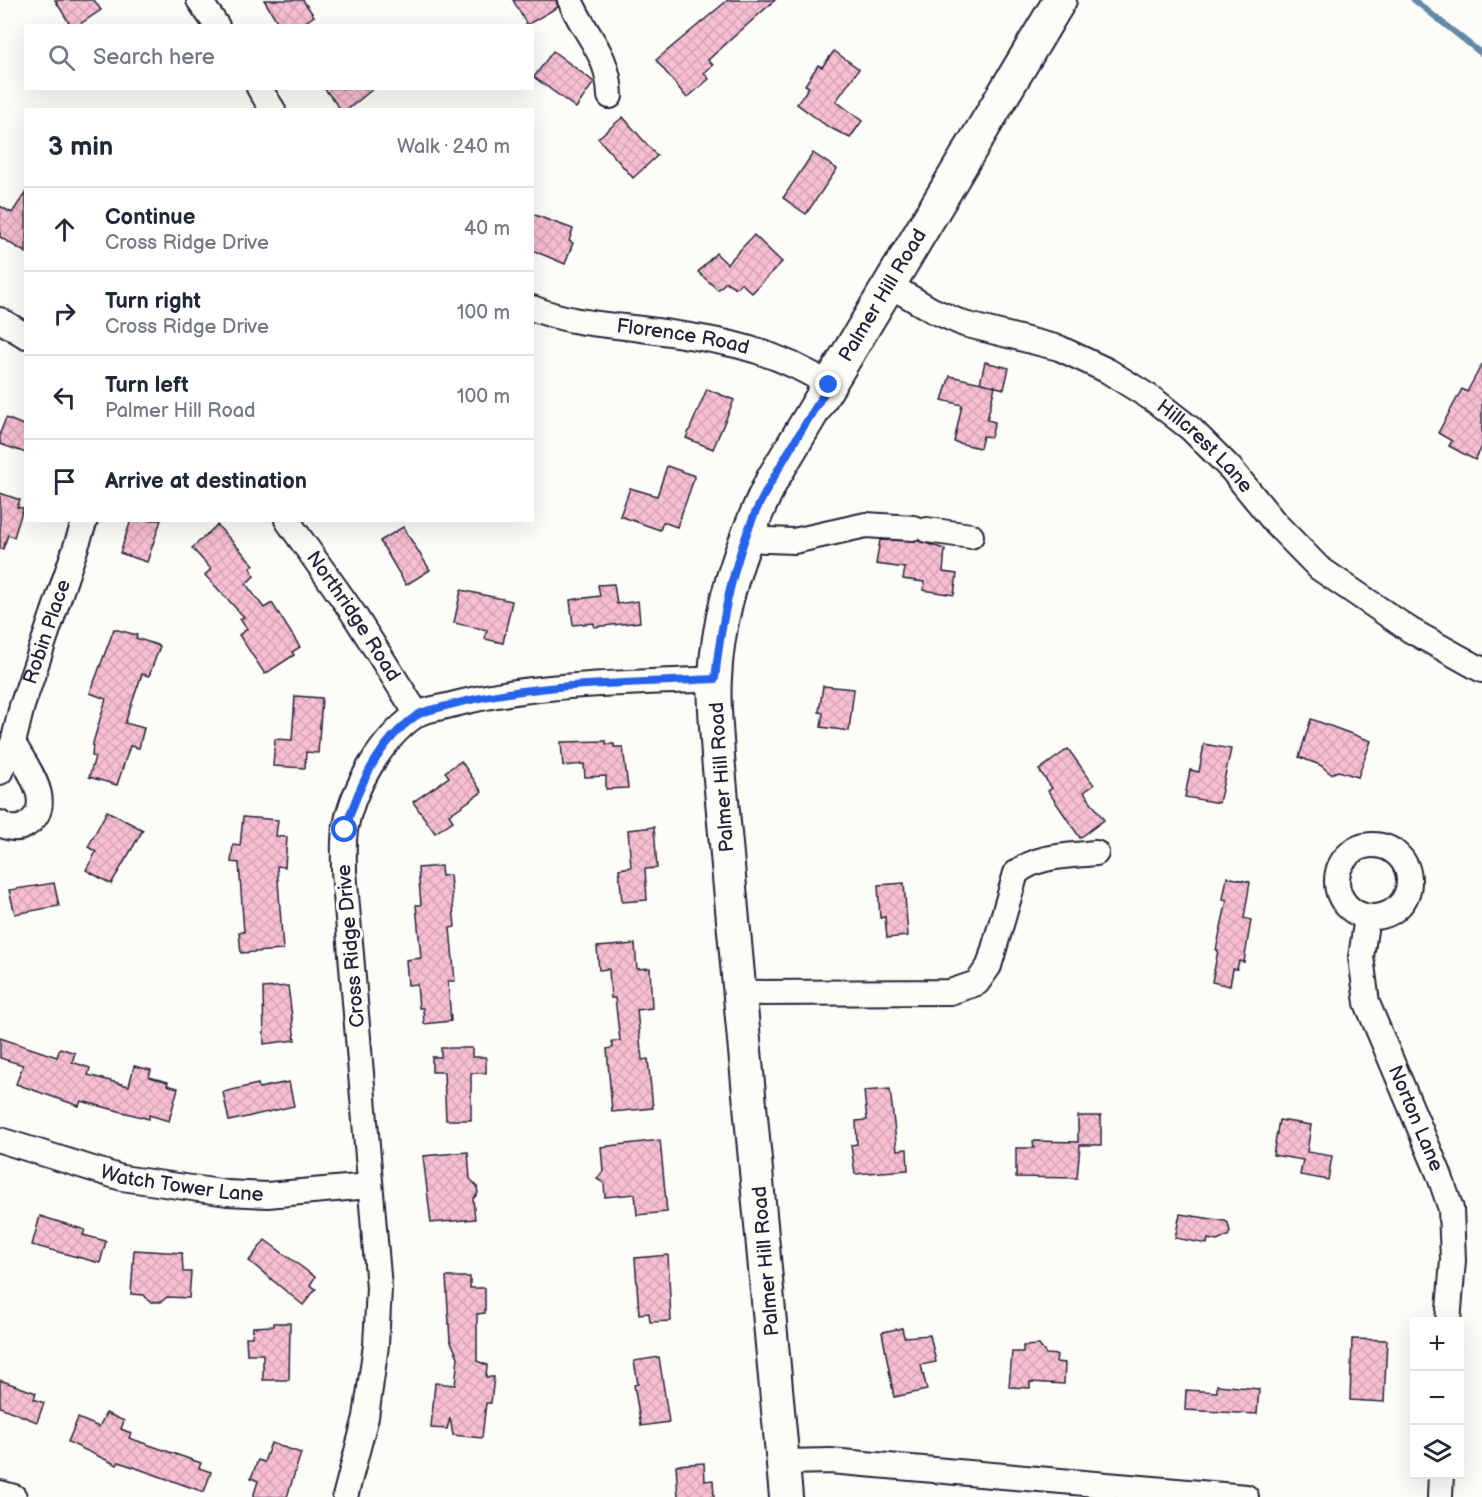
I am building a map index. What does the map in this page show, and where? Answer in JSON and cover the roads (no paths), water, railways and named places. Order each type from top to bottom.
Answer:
[{"type":"main road","name":"Palmer Hill Road","points":[[786,1497],[718,757],[715,679],[720,632],[731,581],[745,538],[772,480],[1060,0]]},
{"type":"street","points":[[200,0],[215,24]]},
{"type":"street","points":[[570,0],[597,45],[610,79],[610,96]]},
{"type":"street","points":[[260,90],[272,108]]},
{"type":"street","name":"Hillcrest Lane","points":[[889,285],[932,310],[964,324],[1059,348],[1108,372],[1154,400],[1207,445],[1319,568],[1410,630],[1482,670]]},
{"type":"street","name":"Florence Road","points":[[534,309],[579,324],[640,329],[744,345],[775,355],[829,385]]},
{"type":"street","points":[[0,320],[24,335]]},
{"type":"street","name":"Robin Place","points":[[0,772],[13,743],[22,706],[84,522]]},
{"type":"street","name":"Northridge Road","points":[[288,522],[353,613],[417,714]]},
{"type":"street","points":[[745,538],[794,541],[866,525],[971,536]]},
{"type":"street","name":"Cross Ridge Drive","points":[[345,1497],[366,1417],[376,1345],[379,1288],[344,871],[345,830],[355,797],[371,766],[393,736],[417,714],[468,700],[523,690],[715,679]]},
{"type":"street","points":[[0,823],[5,827],[22,828],[36,819],[42,805],[39,793],[13,743]]},
{"type":"street","points":[[740,993],[950,992],[977,983],[989,966],[1016,873],[1027,863],[1096,853]]},
{"type":"street","name":"Norton Lane","points":[[1367,917],[1361,957],[1367,1003],[1439,1174],[1451,1209],[1453,1260],[1448,1317]]},
{"type":"street","name":"Watch Tower Lane","points":[[0,1140],[122,1178],[227,1193],[267,1195],[369,1186]]},
{"type":"street","points":[[784,1462],[850,1463],[1246,1497]]},
{"type":"street","points":[[1440,1497],[1441,1479]]},
{"type":"street","points":[[0,1492],[14,1497]]},
{"type":"waterway","points":[[1414,0],[1482,54]]}]
